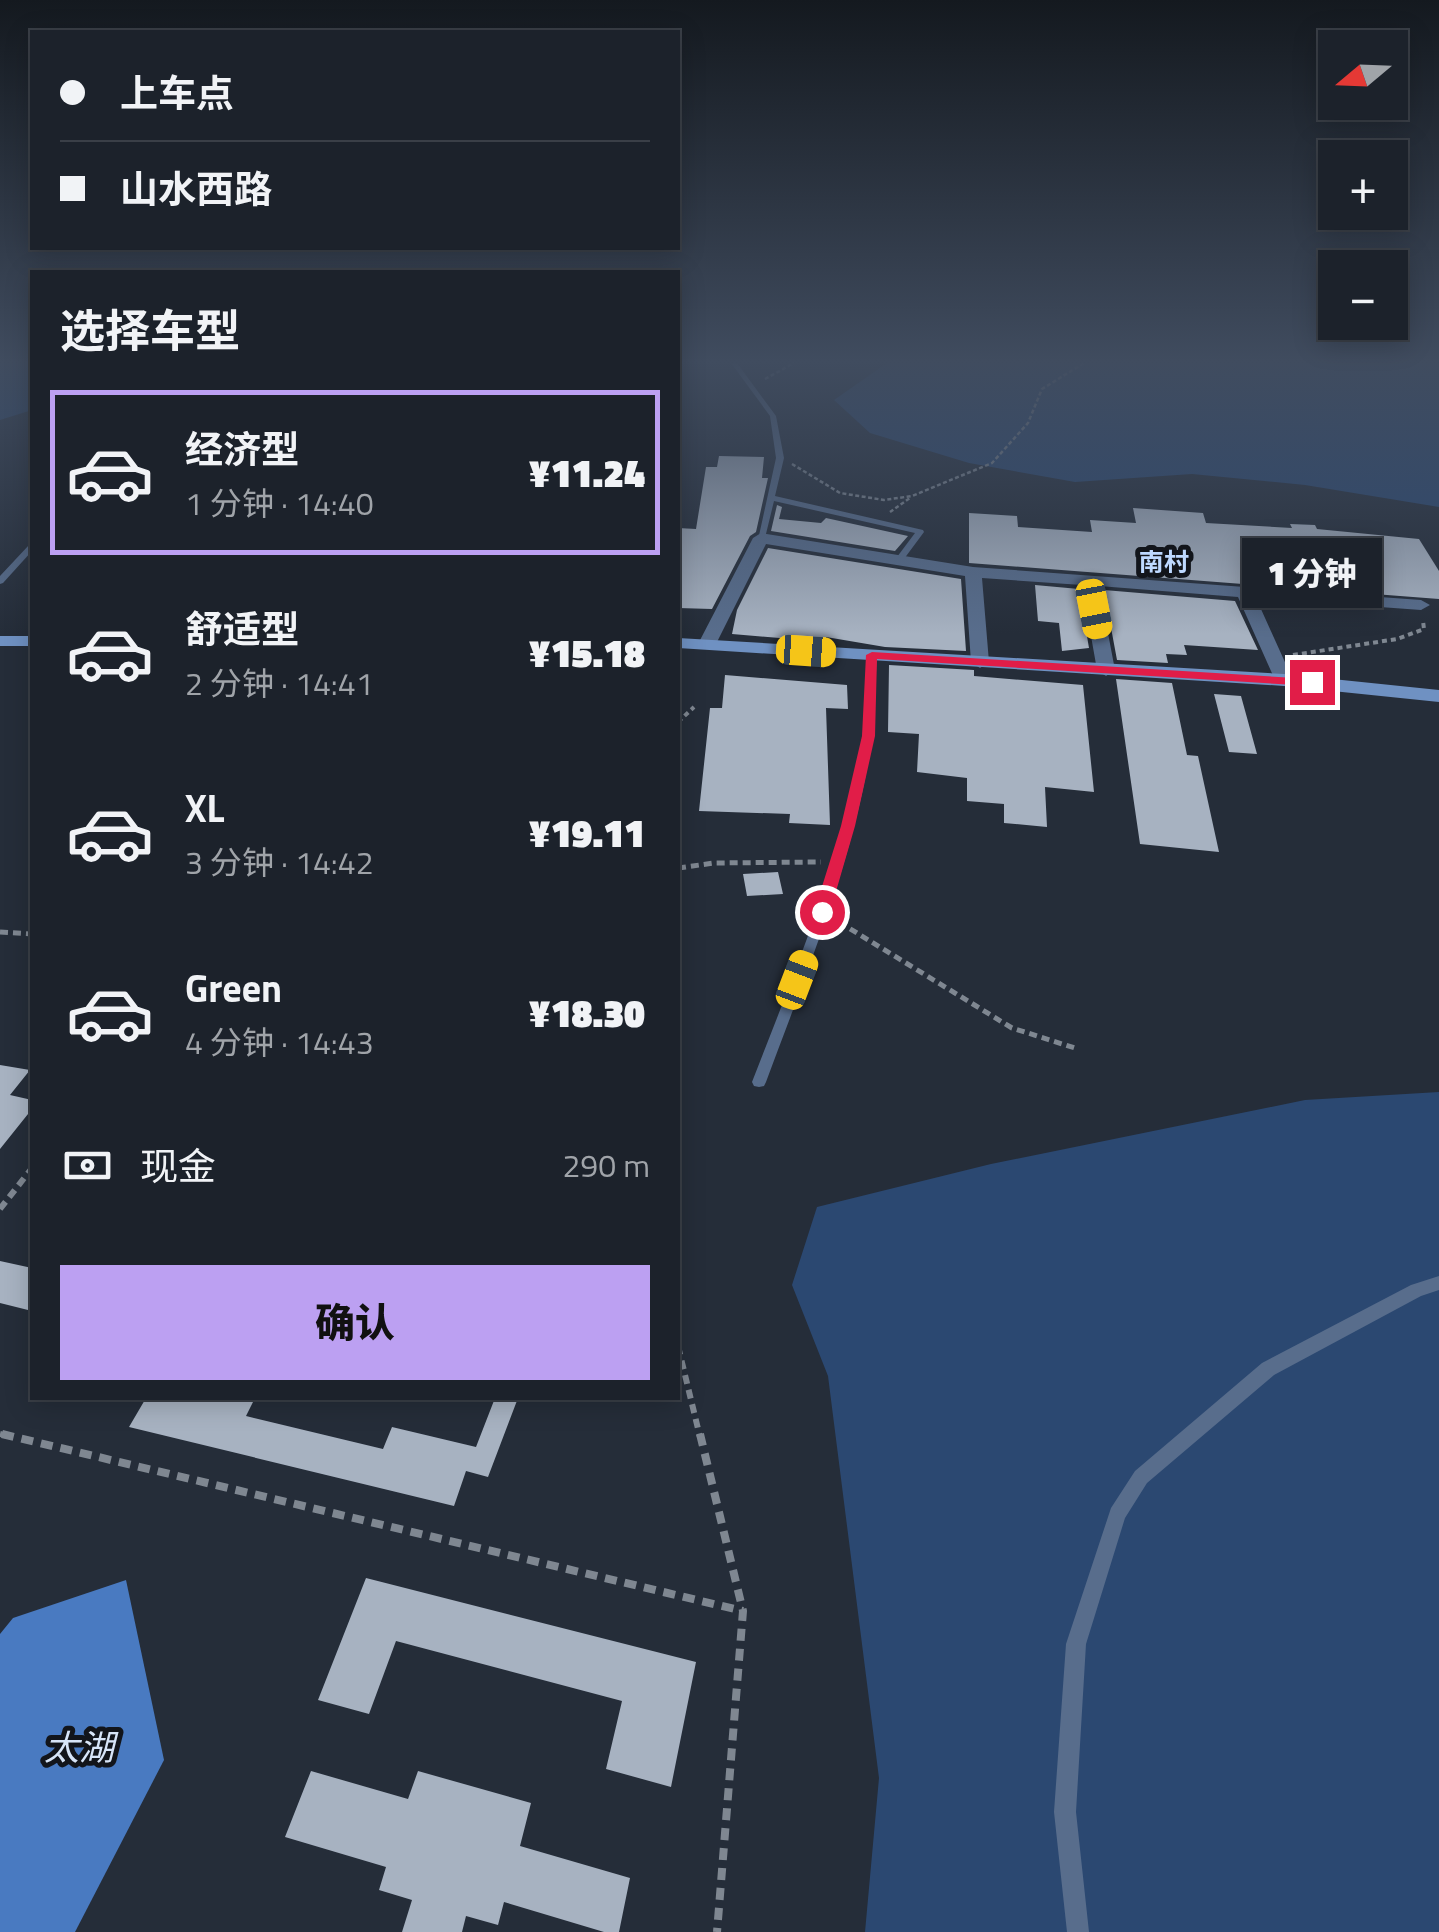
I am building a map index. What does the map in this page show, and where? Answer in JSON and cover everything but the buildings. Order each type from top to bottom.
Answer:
[{"type":"street","points":[[706,644],[761,538],[974,572],[1421,605]]},
{"type":"street","points":[[974,572],[980,662]]},
{"type":"street","points":[[1088,578],[1106,670]]},
{"type":"street","points":[[1244,591],[1284,680]]},
{"type":"street","points":[[0,641],[30,641]]},
{"type":"street","points":[[680,642],[1284,680],[1439,696]]},
{"type":"lane","points":[[761,538],[779,453]]},
{"type":"lane","points":[[772,498],[920,532],[898,561]]},
{"type":"lane","points":[[0,580],[30,550]]},
{"type":"lane","points":[[759,1082],[838,858],[868,736],[872,655]]},
{"type":"lane","points":[[1078,1932],[1065,1812],[1076,1644],[1118,1514],[1141,1477],[1268,1369],[1416,1290],[1439,1282]]},
{"type":"path","points":[[780,458],[840,492],[884,500],[912,496],[992,463],[1001,453]]},
{"type":"path","points":[[1276,660],[1317,648],[1410,638],[1424,628],[1421,605]]},
{"type":"path","points":[[680,720],[694,707]]},
{"type":"path","points":[[680,867],[719,860],[801,866],[838,858]]},
{"type":"path","points":[[822,912],[1012,1028],[1078,1048]]},
{"type":"path","points":[[0,932],[30,934]]},
{"type":"path","points":[[0,1209],[30,1171]]},
{"type":"path","points":[[0,1190],[14,1192]]},
{"type":"path","points":[[680,1354],[743,1611],[716,1932]]},
{"type":"path","points":[[0,1434],[743,1611]]},
{"type":"shaded area","points":[[937,453],[1439,453],[1439,507],[1305,485],[1192,474],[1075,482],[969,463]]},
{"type":"shaded area","points":[[1439,1092],[1439,1932],[865,1932],[879,1778],[828,1376],[792,1285],[817,1207],[991,1164],[1305,1100]]},
{"type":"water","name":"太湖","points":[[126,1580],[164,1760],[75,1932],[0,1932],[0,1634],[13,1618]]},
{"type":"district","name":"南村","points":[[1164,562]]},
{"type":"route","points":[[822,912],[848,826],[868,736],[872,655],[1312,682]]}]
